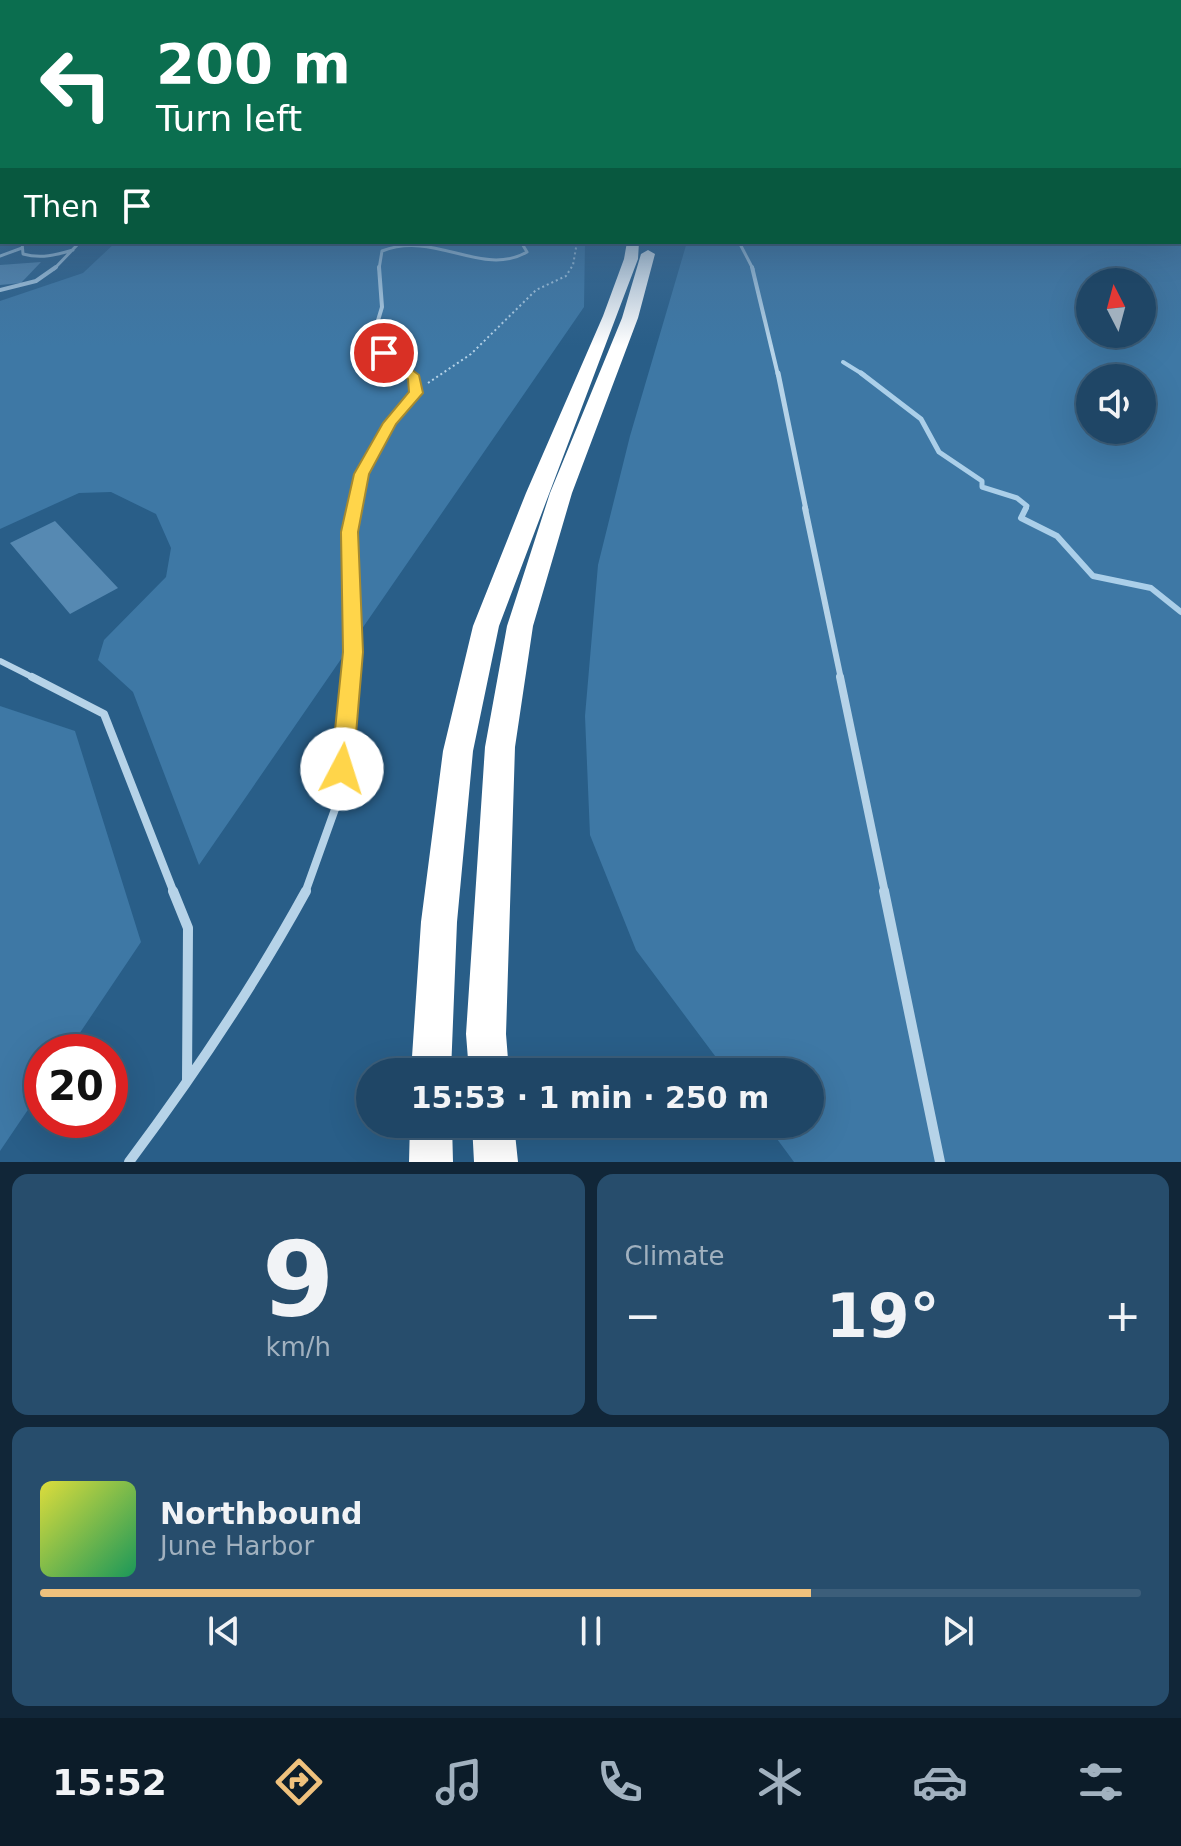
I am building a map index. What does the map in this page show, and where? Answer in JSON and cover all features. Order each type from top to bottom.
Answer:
[{"type":"highway","points":[[432,1058],[439,922],[458,751],[486,626],[537,493],[611,316],[631,259],[633,244]]},
{"type":"highway","points":[[488,1058],[486,1019],[500,747],[520,626],[561,493],[630,318],[648,244]]},
{"type":"highway","points":[[431,1138],[431,1162]]},
{"type":"highway","points":[[494,1138],[496,1162]]},
{"type":"lane","points":[[0,290],[20,289],[39,282],[78,244]]},
{"type":"lane","points":[[129,1162],[187,1084],[263,969],[312,880],[339,798],[353,652],[350,532],[361,474],[390,423],[416,393],[414,378],[371,344],[382,307],[379,263],[382,251],[398,244]]},
{"type":"lane","points":[[418,244],[485,259],[513,260],[527,252],[522,244]]},
{"type":"lane","points":[[740,244],[752,266],[762,298],[940,1162]]},
{"type":"lane","points":[[0,256],[22,245],[23,254],[37,257],[73,250]]},
{"type":"lane","points":[[0,661],[104,714],[188,928],[187,1084]]},
{"type":"path","points":[[416,393],[471,354],[536,290],[566,276],[573,265],[577,244]]},
{"type":"shaded area","points":[[114,244],[585,244],[584,307],[199,865],[133,692],[98,660],[104,640],[166,577],[171,548],[156,514],[111,492],[79,493],[0,529],[0,301],[83,273]]},
{"type":"shaded area","points":[[686,244],[1181,244],[1181,1162],[794,1162],[776,1138],[824,1138],[824,1058],[717,1058],[636,950],[590,835],[585,716],[598,565],[630,436]]},
{"type":"shaded area","points":[[0,706],[75,731],[141,942],[79,1034],[24,1034],[24,1116],[0,1151]]},
{"type":"building","points":[[41,262],[21,283],[0,285],[0,265]]},
{"type":"building","points":[[55,521],[118,588],[70,614],[10,543]]},
{"type":"waterway","points":[[843,362],[862,374]]},
{"type":"waterway","points":[[862,374],[921,419],[939,452],[982,481],[982,487],[1017,498],[1027,506],[1021,518],[1057,536],[1093,576],[1151,588],[1181,612]]},
{"type":"route","points":[[342,769],[353,652],[350,532],[361,474],[390,423],[416,393],[414,378],[384,353]]}]
